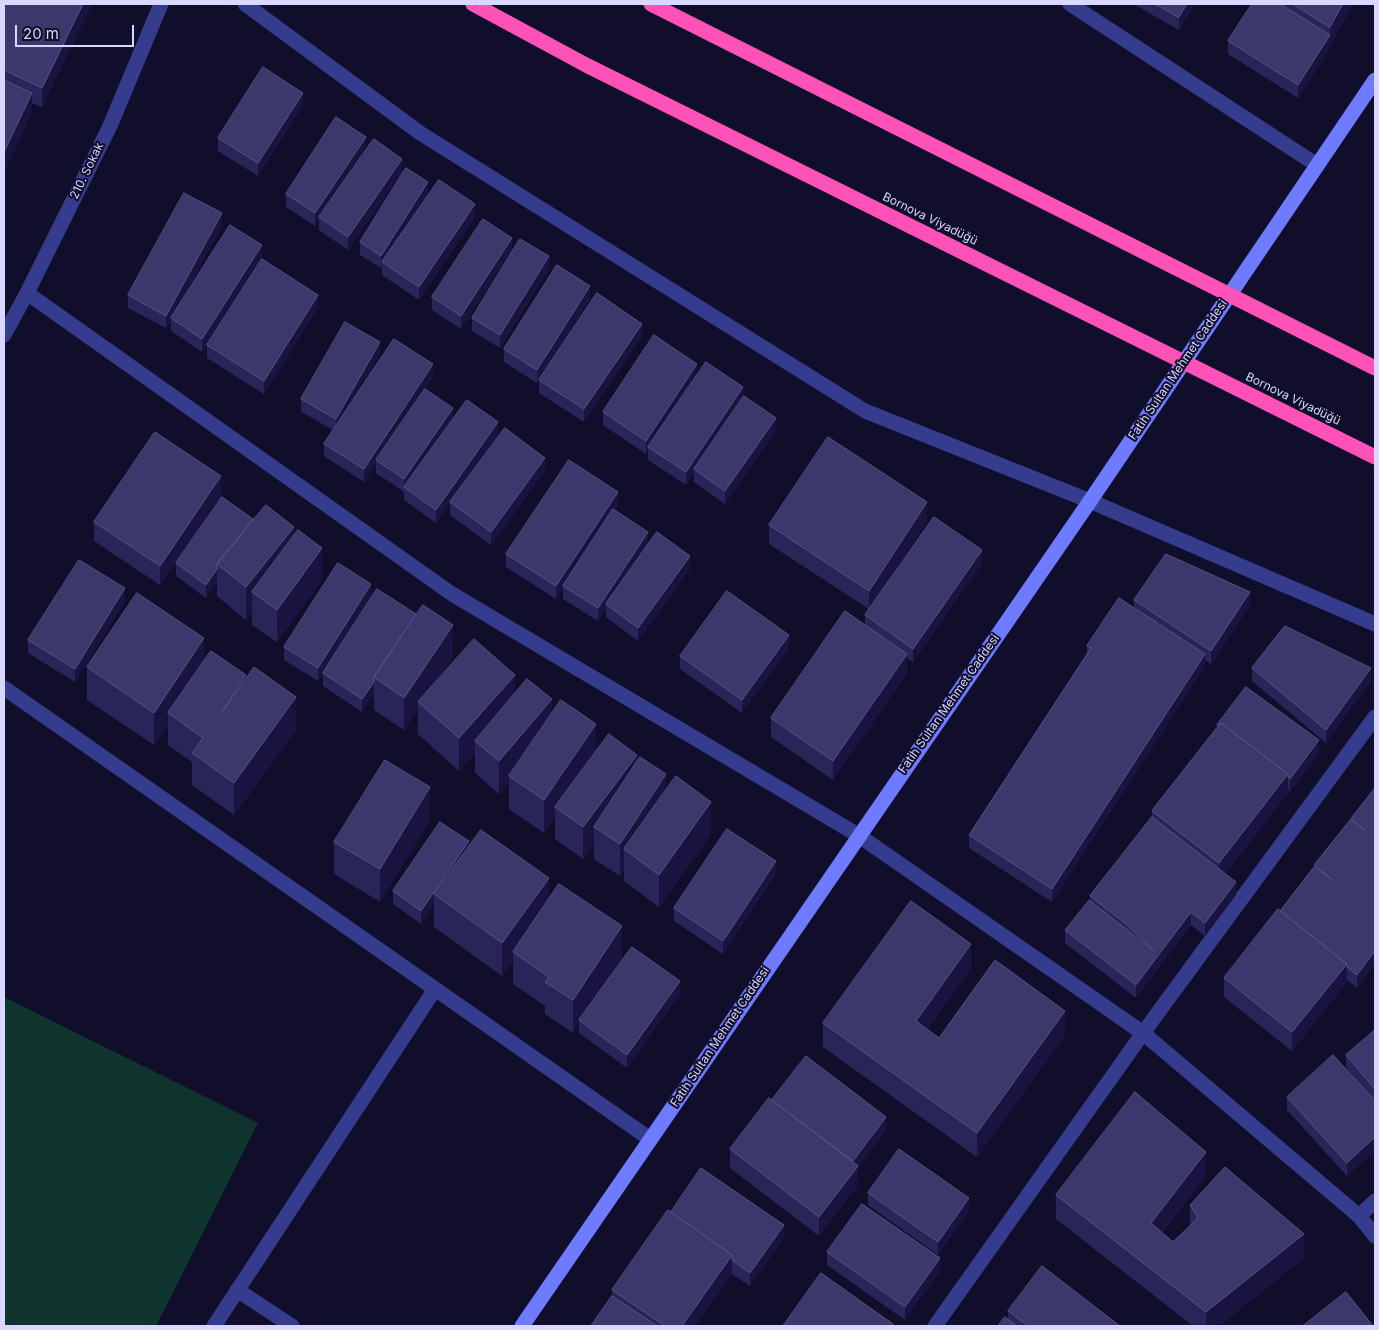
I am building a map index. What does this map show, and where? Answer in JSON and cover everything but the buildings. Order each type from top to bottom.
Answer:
[{"type":"highway","name":"Bornova Viyadüğü","points":[[473,4],[586,65],[1375,457]]},
{"type":"highway","points":[[651,4],[1375,368]]},
{"type":"main road","name":"Fatih Sultan Mehmet Caddesi","points":[[522,1326],[858,835],[1090,501],[1375,80]]},
{"type":"street","name":"210. Sokak","points":[[4,334],[27,293],[110,126],[161,4]]},
{"type":"street","points":[[246,4],[420,133],[865,411],[1090,501],[1375,624]]},
{"type":"street","points":[[1070,4],[1317,165]]},
{"type":"street","points":[[27,293],[452,594],[858,835],[1143,1034],[1359,1216],[1375,1236]]},
{"type":"street","points":[[4,688],[650,1139]]},
{"type":"street","points":[[936,1326],[1143,1034],[1375,717]]},
{"type":"street","points":[[214,1326],[435,989]]},
{"type":"street","points":[[1359,1216],[1375,1201]]},
{"type":"street","points":[[238,1290],[292,1326]]},
{"type":"green space","points":[[4,997],[258,1123],[156,1326],[4,1326]]}]
